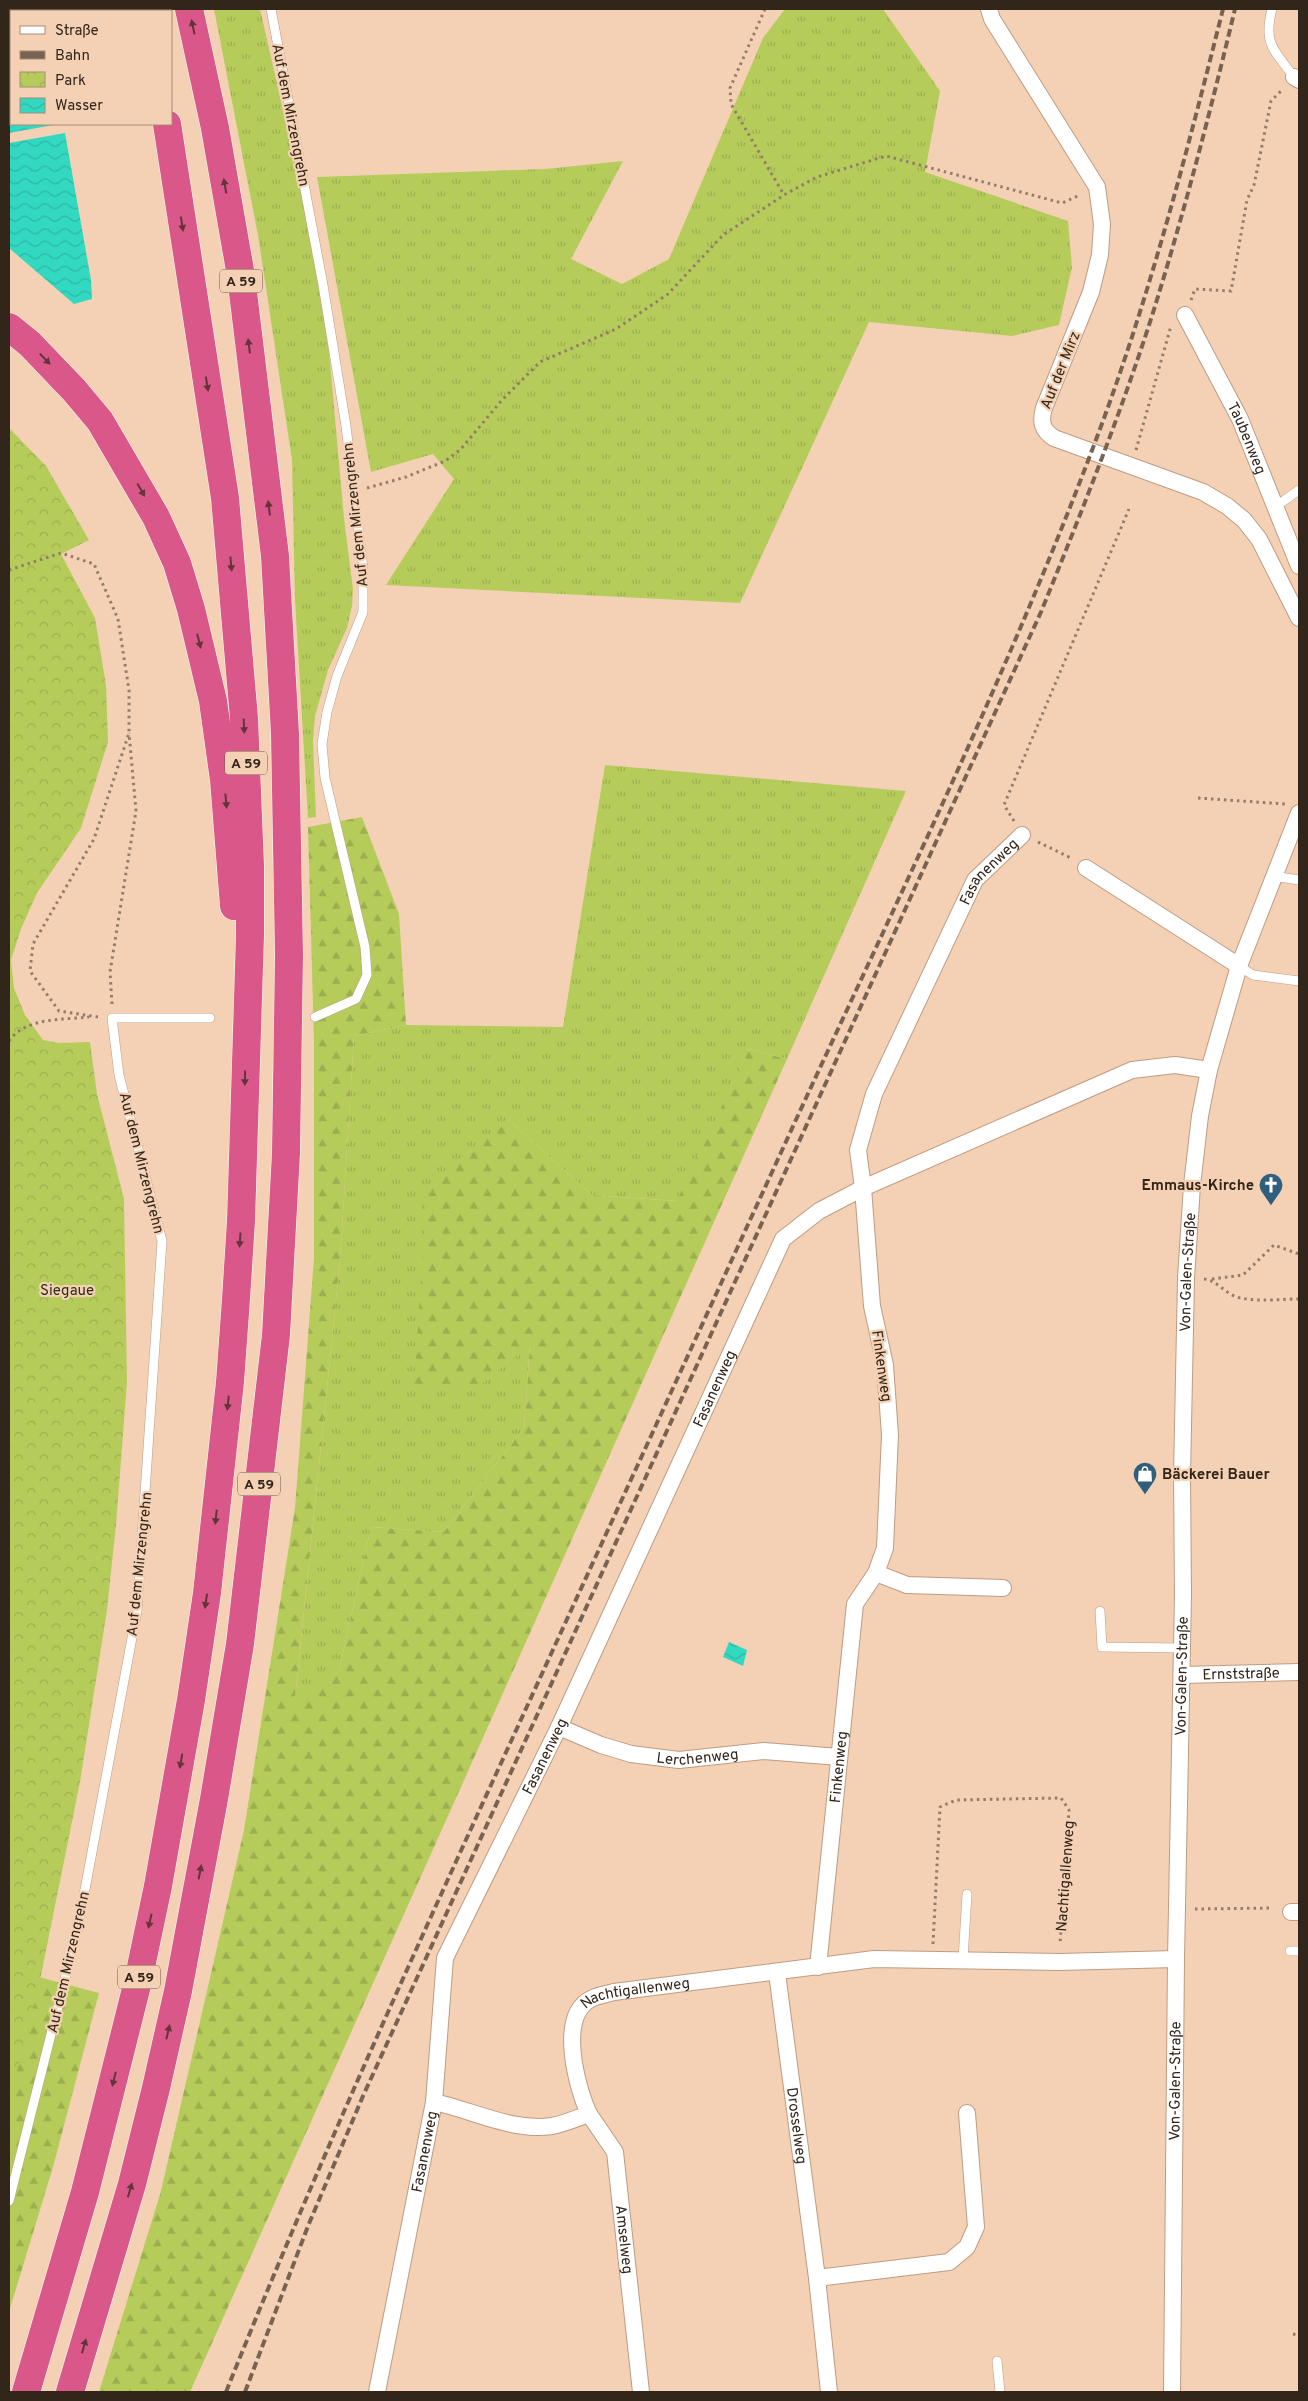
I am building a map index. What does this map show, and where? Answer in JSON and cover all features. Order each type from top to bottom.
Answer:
[{"type":"highway","name":"A 59","points":[[70,2392],[132,2184],[156,2088],[178,1991],[214,1799],[240,1644],[276,1335],[286,1153],[289,956],[285,734],[275,556],[241,276],[215,128],[189,9]]},
{"type":"highway","name":"A 59","points":[[26,2392],[85,2192],[138,1981],[191,1700],[207,1593],[230,1382],[241,1221],[250,865],[244,718],[225,498],[167,125]]},
{"type":"highway","name":"A 59","points":[[9,327],[30,344],[74,390],[100,421],[156,517],[177,562],[191,609],[213,701],[224,780],[246,1029]]},
{"type":"street","name":"Auf der Mirz","points":[[990,9],[992,19],[1097,187],[1102,224],[1100,255],[1091,292],[1044,408],[1042,426],[1046,433],[1054,438],[1203,492],[1227,506],[1244,520],[1259,539],[1299,618]]},
{"type":"street","name":"Taubenweg","points":[[1185,314],[1240,419],[1299,566]]},
{"type":"street","name":"Von-Galen-Straße","points":[[1172,2392],[1176,1910],[1182,1675],[1182,1474],[1186,1278],[1192,1185],[1200,1116],[1209,1070],[1239,966],[1273,876],[1295,808]]},
{"type":"street","name":"Fasanenweg","points":[[863,1188],[858,1150],[874,1094],[975,880],[1022,835]]},
{"type":"street","points":[[1086,868],[1239,966]]},
{"type":"street","name":"Fasanenweg","points":[[377,2392],[434,2102],[445,1958],[559,1727],[783,1239],[819,1210],[863,1188],[1132,1070],[1175,1065],[1209,1070]]},
{"type":"street","name":"Finkenweg","points":[[818,1967],[856,1604],[876,1573],[885,1548],[890,1435],[885,1365],[872,1306],[863,1188]]},
{"type":"street","points":[[876,1573],[908,1585],[1003,1588]]},
{"type":"street","name":"Ernststraße","points":[[1182,1675],[1299,1672]]},
{"type":"street","name":"Lerchenweg","points":[[559,1727],[601,1745],[631,1754],[679,1760],[764,1751],[839,1757]]},
{"type":"street","name":"Nachtigallenweg","points":[[589,2114],[582,2098],[574,2057],[572,2029],[576,2014],[590,1999],[614,1992],[874,1959],[1059,1962],[1176,1959]]},
{"type":"street","name":"Drosselweg","points":[[777,1972],[817,2278],[829,2392]]},
{"type":"street","points":[[434,2102],[462,2108],[513,2125],[551,2126],[589,2114]]},
{"type":"street","points":[[817,2278],[948,2262],[967,2247],[976,2227],[967,2113]]},
{"type":"street","name":"Amselweg","points":[[589,2114],[615,2152],[641,2392]]},
{"type":"lane","name":"Auf dem Mirzengrehn","points":[[271,9],[324,294],[346,426],[363,569],[363,612],[338,676],[327,712],[322,744],[325,778],[365,947],[367,975],[356,999],[315,1017]]},
{"type":"lane","points":[[1272,9],[1268,23],[1269,42],[1297,79]]},
{"type":"lane","points":[[1275,507],[1299,490]]},
{"type":"lane","points":[[1273,876],[1299,880]]},
{"type":"lane","points":[[1239,966],[1253,975],[1299,981]]},
{"type":"lane","name":"Auf dem Mirzengrehn","points":[[9,2201],[78,1927],[138,1601],[162,1242],[120,1075],[112,1018]]},
{"type":"lane","points":[[112,1018],[210,1018]]},
{"type":"lane","points":[[1100,1611],[1102,1647],[1182,1648]]},
{"type":"lane","points":[[963,1960],[967,1894]]},
{"type":"lane","points":[[996,2361],[1000,2392]]},
{"type":"path","points":[[765,9],[730,88],[731,104],[784,195]]},
{"type":"path","points":[[1141,432],[1170,327],[1185,314],[1195,289],[1231,291],[1247,200],[1254,185],[1271,101],[1297,79]]},
{"type":"path","points":[[354,491],[406,477],[445,461],[460,450],[502,400],[540,362],[616,329],[668,294],[723,235],[784,195],[817,177],[886,156],[1062,203],[1097,187]]},
{"type":"path","name":"Fasanenweg","points":[[1022,835],[1004,805],[1129,510]]},
{"type":"path","points":[[9,570],[62,553],[94,564],[118,619],[129,690],[129,733],[136,811],[110,972],[112,1018],[59,1011],[30,972],[33,944],[94,839],[129,733]]},
{"type":"path","points":[[1198,798],[1295,808]]},
{"type":"path","points":[[9,1041],[13,1035],[34,1023],[94,1017]]},
{"type":"path","points":[[1186,1278],[1211,1279],[1243,1275],[1274,1246],[1299,1254]]},
{"type":"path","points":[[1211,1279],[1226,1292],[1240,1298],[1299,1299]]},
{"type":"path","name":"Nachtigallenweg","points":[[932,1960],[940,1807],[956,1800],[1062,1798],[1069,1810],[1059,1962]]},
{"type":"path","points":[[1176,1910],[1280,1908],[1295,1912]]},
{"type":"path","points":[[1293,2334],[1299,2335]]},
{"type":"green space","points":[[214,9],[260,9],[323,285],[344,518],[353,590],[352,606],[347,628],[328,670],[315,716],[313,741],[316,817],[308,818],[295,600],[292,460],[258,235]]},
{"type":"green space","points":[[785,9],[883,9],[940,91],[925,172],[1068,221],[1072,267],[1059,325],[1012,336],[869,322],[740,603],[386,585],[454,479],[433,454],[371,472],[317,177],[545,169],[623,161],[571,259],[622,284],[669,259],[763,38]]},
{"type":"green space","name":"Siegaue","points":[[9,428],[46,466],[89,540],[61,554],[95,618],[106,685],[108,742],[81,828],[37,893],[21,929],[11,960],[14,988],[25,1015],[43,1040],[59,1043],[90,1042],[97,1094],[124,1199],[127,1382],[116,1525],[107,1610],[80,1782],[38,1990],[9,2103]]},
{"type":"green space","points":[[605,765],[906,791],[787,1059],[749,1049],[678,1201],[592,1195],[509,1120],[476,1388],[530,1344],[524,1428],[444,1532],[371,1527],[339,1671],[295,1699],[340,1261],[354,1036],[406,1025],[563,1027]]},
{"type":"green space","points":[[362,817],[399,914],[406,1025],[354,1036],[340,1261],[295,1698],[339,1671],[371,1527],[444,1532],[524,1428],[530,1345],[476,1388],[414,1384],[427,1187],[509,1120],[592,1195],[677,1201],[749,1049],[787,1059],[190,2392],[99,2392],[161,2191],[244,1830],[295,1508],[314,1258],[314,1042],[308,827]]},
{"type":"green space","points":[[9,1969],[99,1993],[53,2167],[9,2312]]},
{"type":"water","points":[[9,100],[10,125],[53,125],[9,133]]},
{"type":"water","points":[[65,133],[91,280],[92,299],[74,304],[9,248],[9,143]]},
{"type":"water","points":[[729,1642],[747,1650],[743,1666],[723,1657]]},
{"type":"railway","points":[[226,2392],[322,2163],[422,1936],[953,781],[1026,614],[1094,445],[1132,338],[1165,229],[1223,9]]},
{"type":"railway","points":[[245,2392],[308,2226],[363,2096],[1041,612],[1085,503],[1151,319],[1196,165],[1235,9]]},
{"type":"place","name":"Emmaus-Kirche","points":[[1271,1206]]},
{"type":"place","name":"Bäckerei Bauer","points":[[1145,1495]]}]
